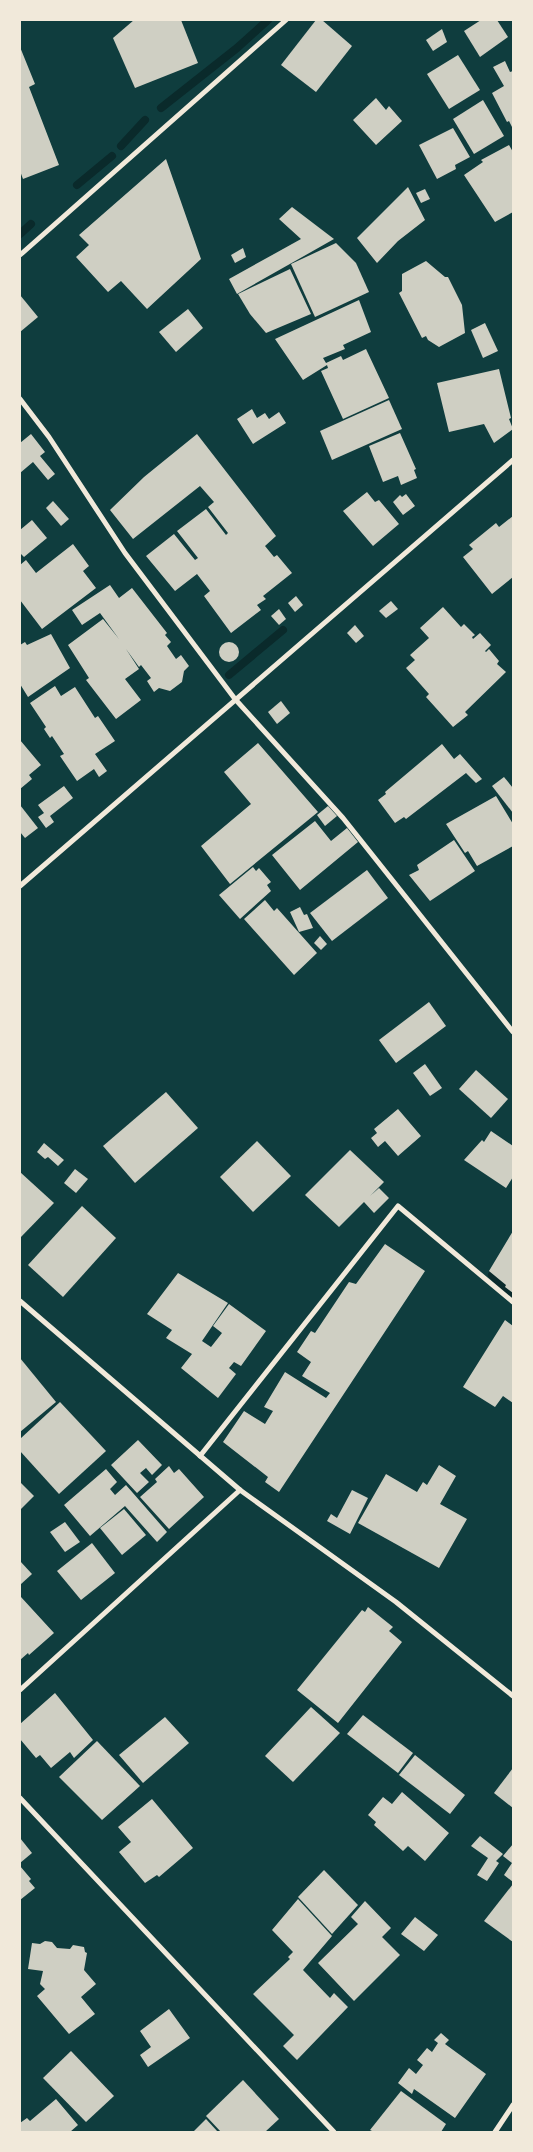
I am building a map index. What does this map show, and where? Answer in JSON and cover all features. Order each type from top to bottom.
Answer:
[{"type":"street","points":[[20,255],[286,20]]},
{"type":"street","points":[[20,399],[49,437],[125,553],[235,699],[343,818],[513,1032]]},
{"type":"street","points":[[20,886],[513,460]]},
{"type":"street","points":[[200,1456],[398,1206],[513,1302]]},
{"type":"street","points":[[20,1301],[240,1490],[396,1602],[513,1696]]},
{"type":"street","points":[[20,1690],[240,1490]]},
{"type":"street","points":[[20,1798],[334,2132]]},
{"type":"street","points":[[495,2132],[513,2105]]},
{"type":"building","points":[[134,20],[181,20],[198,63],[135,88],[113,38]]},
{"type":"building","points":[[316,20],[322,20],[352,46],[316,92],[281,65]]},
{"type":"building","points":[[481,20],[497,20],[508,37],[480,57],[464,31]]},
{"type":"building","points":[[442,29],[447,42],[433,51],[426,40]]},
{"type":"building","points":[[20,47],[35,84],[29,87],[59,165],[23,179],[20,171]]},
{"type":"building","points":[[458,55],[480,90],[449,109],[427,74]]},
{"type":"building","points":[[505,61],[510,72],[513,71],[513,129],[509,121],[507,122],[492,93],[504,86],[493,67]]},
{"type":"building","points":[[376,98],[386,110],[389,106],[402,121],[376,145],[353,120]]},
{"type":"building","points":[[483,100],[504,136],[474,154],[453,119]]},
{"type":"building","points":[[453,128],[470,157],[455,165],[456,169],[437,179],[419,145]]},
{"type":"building","points":[[509,145],[513,152],[513,212],[495,222],[464,175],[483,162],[481,160]]},
{"type":"building","points":[[166,159],[201,259],[147,309],[121,281],[108,292],[76,257],[89,245],[79,235]]},
{"type":"building","points":[[408,187],[425,220],[398,241],[377,263],[357,238]]},
{"type":"building","points":[[425,189],[430,199],[421,203],[416,193]]},
{"type":"building","points":[[292,207],[334,239],[237,294],[229,279],[301,239],[279,219]]},
{"type":"building","points":[[336,243],[356,263],[369,292],[315,317],[291,264]]},
{"type":"building","points":[[243,248],[246,257],[235,263],[231,255]]},
{"type":"building","points":[[426,261],[445,277],[448,277],[462,305],[465,333],[439,347],[428,340],[426,336],[422,338],[399,293],[402,291],[402,274]]},
{"type":"building","points":[[290,269],[311,314],[266,333],[250,314],[238,294]]},
{"type":"building","points":[[20,295],[38,317],[20,332]]},
{"type":"building","points":[[359,300],[371,332],[343,345],[345,349],[323,358],[326,363],[341,356],[343,360],[366,349],[389,398],[343,419],[321,371],[328,368],[327,365],[303,380],[275,339]]},
{"type":"building","points":[[188,309],[203,328],[176,352],[159,332]]},
{"type":"building","points":[[485,323],[498,351],[483,358],[471,330]]},
{"type":"building","points":[[499,369],[511,418],[509,419],[513,429],[494,443],[484,424],[449,432],[437,383]]},
{"type":"building","points":[[389,400],[402,429],[332,460],[320,431]]},
{"type":"building","points":[[252,409],[257,418],[265,413],[269,419],[279,412],[286,423],[253,444],[237,419]]},
{"type":"building","points":[[400,433],[416,469],[414,470],[417,478],[401,485],[398,476],[383,482],[369,446]]},
{"type":"building","points":[[31,434],[45,452],[40,456],[55,474],[48,480],[33,462],[20,473],[20,443]]},
{"type":"building","points":[[197,434],[276,536],[265,546],[274,557],[277,555],[292,573],[263,596],[266,599],[257,605],[261,610],[231,633],[204,596],[210,591],[197,574],[175,591],[146,556],[174,534],[195,560],[198,558],[177,531],[206,509],[226,535],[228,533],[208,507],[214,502],[200,486],[133,539],[110,510],[144,477]]},
{"type":"building","points":[[367,492],[375,502],[379,500],[399,524],[373,546],[343,511]]},
{"type":"building","points":[[406,494],[415,506],[403,515],[393,502],[400,495],[402,497]]},
{"type":"building","points":[[53,501],[69,519],[61,526],[46,508]]},
{"type":"building","points":[[513,516],[513,577],[492,594],[463,557],[473,549],[469,545],[496,523],[499,527]]},
{"type":"building","points":[[32,520],[47,538],[24,557],[20,553],[20,530]]},
{"type":"building","points":[[73,544],[89,566],[83,571],[96,588],[42,629],[20,600],[20,565],[26,560],[36,573]]},
{"type":"building","points":[[110,585],[119,598],[132,588],[167,633],[165,635],[171,642],[167,646],[176,659],[181,655],[189,666],[184,671],[182,682],[170,691],[159,688],[154,692],[147,681],[151,678],[141,665],[139,667],[126,649],[139,669],[125,679],[141,700],[116,719],[86,680],[89,678],[68,645],[103,619],[119,639],[100,613],[82,625],[72,610]]},
{"type":"building","points":[[296,596],[303,605],[295,612],[288,603]]},
{"type":"building","points":[[391,601],[398,609],[386,618],[379,611]]},
{"type":"building","points":[[443,607],[461,627],[464,624],[475,635],[472,637],[473,639],[480,633],[491,645],[485,651],[489,649],[499,661],[497,664],[506,672],[465,712],[468,715],[453,727],[426,697],[429,694],[406,668],[415,660],[410,655],[429,638],[420,628]]},
{"type":"building","points":[[279,609],[286,619],[279,625],[271,616]]},
{"type":"building","points":[[355,625],[364,636],[356,643],[347,633]]},
{"type":"building","points":[[51,634],[70,668],[28,697],[20,684],[20,645],[25,642],[27,645]]},
{"type":"building","points":[[229,642],[236,645],[239,652],[236,659],[229,662],[222,659],[219,652],[222,645]]},
{"type":"building","points":[[55,686],[61,696],[75,687],[95,718],[98,716],[115,741],[95,754],[107,771],[99,777],[94,769],[77,781],[60,756],[64,754],[52,736],[50,738],[44,729],[46,727],[30,703]]},
{"type":"building","points":[[281,701],[290,713],[277,724],[268,712]]},
{"type":"building","points":[[20,740],[41,765],[29,775],[32,779],[20,789]]},
{"type":"building","points":[[258,743],[318,812],[230,884],[201,846],[251,804],[224,772]]},
{"type":"building","points":[[442,744],[454,759],[460,754],[482,779],[476,783],[466,773],[406,819],[404,817],[395,823],[378,800]]},
{"type":"building","points":[[504,777],[513,788],[513,813],[492,786]]},
{"type":"building","points":[[64,786],[73,798],[50,816],[54,822],[46,828],[38,817],[44,813],[38,805]]},
{"type":"building","points":[[496,796],[513,824],[513,846],[477,866],[468,851],[465,853],[446,824]]},
{"type":"building","points":[[20,805],[38,828],[25,838],[20,832]]},
{"type":"building","points":[[328,806],[337,816],[325,826],[317,815]]},
{"type":"building","points":[[315,821],[331,841],[347,828],[358,842],[300,890],[272,855]]},
{"type":"building","points":[[454,840],[475,871],[430,901],[409,875],[419,870],[417,865]]},
{"type":"building","points":[[253,867],[256,871],[259,868],[271,882],[267,885],[271,891],[240,919],[219,895]]},
{"type":"building","points":[[367,870],[388,898],[332,941],[310,913]]},
{"type":"building","points":[[265,900],[274,911],[277,908],[317,953],[294,975],[244,919]]},
{"type":"building","points":[[300,907],[304,915],[307,914],[313,928],[299,932],[290,912]]},
{"type":"building","points":[[320,936],[327,944],[321,950],[314,943]]},
{"type":"building","points":[[429,1002],[446,1026],[396,1063],[379,1040]]},
{"type":"building","points":[[425,1064],[442,1088],[430,1096],[413,1073]]},
{"type":"building","points":[[476,1070],[508,1099],[491,1118],[459,1089]]},
{"type":"building","points":[[166,1092],[198,1128],[135,1183],[103,1146]]},
{"type":"building","points":[[398,1109],[421,1136],[398,1156],[385,1141],[378,1147],[371,1138],[377,1133],[374,1129]]},
{"type":"building","points":[[491,1131],[513,1146],[513,1177],[506,1188],[464,1160],[482,1140],[484,1142]]},
{"type":"building","points":[[257,1141],[291,1176],[253,1212],[220,1177]]},
{"type":"building","points":[[44,1143],[64,1160],[58,1166],[48,1157],[45,1159],[37,1152]]},
{"type":"building","points":[[350,1150],[384,1182],[370,1196],[379,1188],[389,1198],[374,1213],[364,1202],[339,1227],[305,1195]]},
{"type":"building","points":[[75,1169],[88,1179],[76,1193],[64,1183]]},
{"type":"building","points":[[20,1172],[54,1203],[20,1238]]},
{"type":"building","points":[[82,1206],[116,1238],[63,1297],[28,1265]]},
{"type":"building","points":[[513,1231],[513,1293],[489,1271]]},
{"type":"building","points":[[385,1244],[425,1271],[279,1492],[265,1482],[268,1477],[223,1442],[244,1411],[265,1424],[273,1411],[264,1407],[285,1372],[326,1398],[330,1393],[302,1376],[311,1362],[297,1352],[311,1331],[315,1333],[349,1282],[356,1284]]},
{"type":"building","points":[[178,1273],[228,1303],[202,1341],[211,1347],[222,1333],[213,1326],[229,1304],[266,1331],[241,1366],[234,1362],[229,1368],[236,1374],[218,1398],[181,1368],[192,1354],[166,1338],[172,1330],[147,1314]]},
{"type":"building","points":[[505,1320],[513,1326],[513,1403],[503,1396],[495,1407],[463,1387]]},
{"type":"building","points":[[20,1358],[56,1402],[20,1432]]},
{"type":"building","points":[[60,1402],[106,1451],[59,1494],[20,1451],[20,1439]]},
{"type":"building","points":[[138,1440],[162,1465],[152,1475],[146,1468],[140,1473],[149,1482],[137,1493],[111,1465]]},
{"type":"building","points":[[439,1465],[456,1476],[440,1504],[467,1519],[439,1568],[358,1523],[386,1474],[417,1492],[423,1482],[427,1485]]},
{"type":"building","points":[[169,1466],[174,1473],[179,1469],[204,1497],[169,1529],[140,1497],[157,1482],[155,1479]]},
{"type":"building","points":[[106,1469],[117,1482],[110,1489],[115,1495],[126,1485],[167,1532],[157,1542],[125,1506],[90,1536],[64,1505]]},
{"type":"building","points":[[20,1482],[34,1496],[20,1510]]},
{"type":"building","points":[[352,1490],[368,1498],[350,1534],[327,1521],[331,1514],[337,1518]]},
{"type":"building","points":[[124,1509],[146,1535],[122,1555],[100,1528]]},
{"type":"building","points":[[65,1522],[80,1542],[65,1552],[50,1532]]},
{"type":"building","points":[[92,1543],[115,1573],[81,1600],[57,1571]]},
{"type":"building","points":[[20,1561],[32,1574],[20,1585]]},
{"type":"building","points":[[21,1597],[54,1633],[29,1655],[28,1653],[20,1660]]},
{"type":"building","points":[[368,1607],[393,1627],[389,1631],[402,1642],[338,1723],[297,1690],[362,1610],[365,1612]]},
{"type":"building","points":[[55,1693],[93,1740],[74,1758],[70,1752],[51,1768],[40,1755],[36,1758],[20,1739],[20,1724]]},
{"type":"building","points":[[311,1707],[340,1733],[293,1782],[265,1756]]},
{"type":"building","points":[[363,1715],[413,1753],[398,1773],[347,1734]]},
{"type":"building","points":[[165,1717],[189,1743],[143,1783],[119,1755]]},
{"type":"building","points":[[97,1741],[140,1786],[102,1820],[59,1777]]},
{"type":"building","points":[[415,1755],[465,1795],[450,1814],[399,1775]]},
{"type":"building","points":[[513,1768],[513,1808],[494,1793]]},
{"type":"building","points":[[402,1792],[449,1833],[425,1861],[408,1846],[403,1851],[374,1825],[376,1822],[368,1815],[383,1797],[392,1804]]},
{"type":"building","points":[[152,1799],[193,1848],[159,1877],[157,1875],[145,1883],[119,1852],[131,1842],[118,1827]]},
{"type":"building","points":[[480,1836],[503,1854],[496,1861],[499,1863],[487,1881],[477,1875],[488,1858],[471,1846]]},
{"type":"building","points":[[20,1838],[32,1853],[20,1863]]},
{"type":"building","points":[[513,1844],[513,1882],[504,1875],[512,1863],[503,1856]]},
{"type":"building","points":[[20,1866],[31,1879],[29,1881],[35,1888],[20,1900]]},
{"type":"building","points":[[324,1870],[358,1905],[332,1934],[298,1897]]},
{"type":"building","points":[[513,1884],[513,1942],[484,1921]]},
{"type":"building","points":[[298,1899],[332,1936],[303,1970],[330,1998],[334,1993],[348,2007],[297,2060],[283,2046],[294,2035],[253,1994],[290,1959],[288,1957],[293,1952],[272,1930]]},
{"type":"building","points":[[365,1901],[391,1928],[382,1937],[400,1955],[354,2001],[318,1963],[358,1924],[351,1917]]},
{"type":"building","points":[[415,1917],[438,1935],[424,1951],[401,1934]]},
{"type":"building","points":[[45,1941],[52,1942],[57,1948],[70,1949],[73,1945],[84,1947],[87,1953],[84,1970],[96,1984],[81,1997],[95,2014],[69,2034],[37,1996],[45,1989],[40,1984],[43,1971],[28,1969],[32,1943],[40,1944]]},
{"type":"building","points":[[169,2009],[190,2038],[148,2067],[140,2055],[151,2047],[140,2031]]},
{"type":"building","points":[[441,2033],[449,2040],[445,2044],[486,2074],[455,2118],[414,2089],[412,2094],[398,2083],[409,2068],[416,2074],[423,2065],[417,2060],[427,2048],[432,2052],[438,2043],[434,2040]]},
{"type":"building","points":[[71,2051],[114,2096],[86,2122],[43,2078]]},
{"type":"building","points":[[243,2080],[279,2119],[265,2132],[221,2132],[206,2116]]},
{"type":"building","points":[[401,2091],[446,2124],[441,2132],[374,2132],[370,2130]]},
{"type":"building","points":[[56,2099],[78,2125],[70,2132],[20,2132],[20,2123],[27,2118],[30,2121]]},
{"type":"building","points":[[206,2119],[218,2132],[193,2132]]},
{"type":"waterway","points":[[161,108],[237,48],[268,20]]},
{"type":"waterway","points":[[121,146],[145,120]]},
{"type":"waterway","points":[[77,185],[112,156]]},
{"type":"waterway","points":[[20,234],[31,224]]},
{"type":"waterway","points":[[229,675],[283,630]]},
{"type":"waterway","points":[[492,1275],[513,1297]]}]
